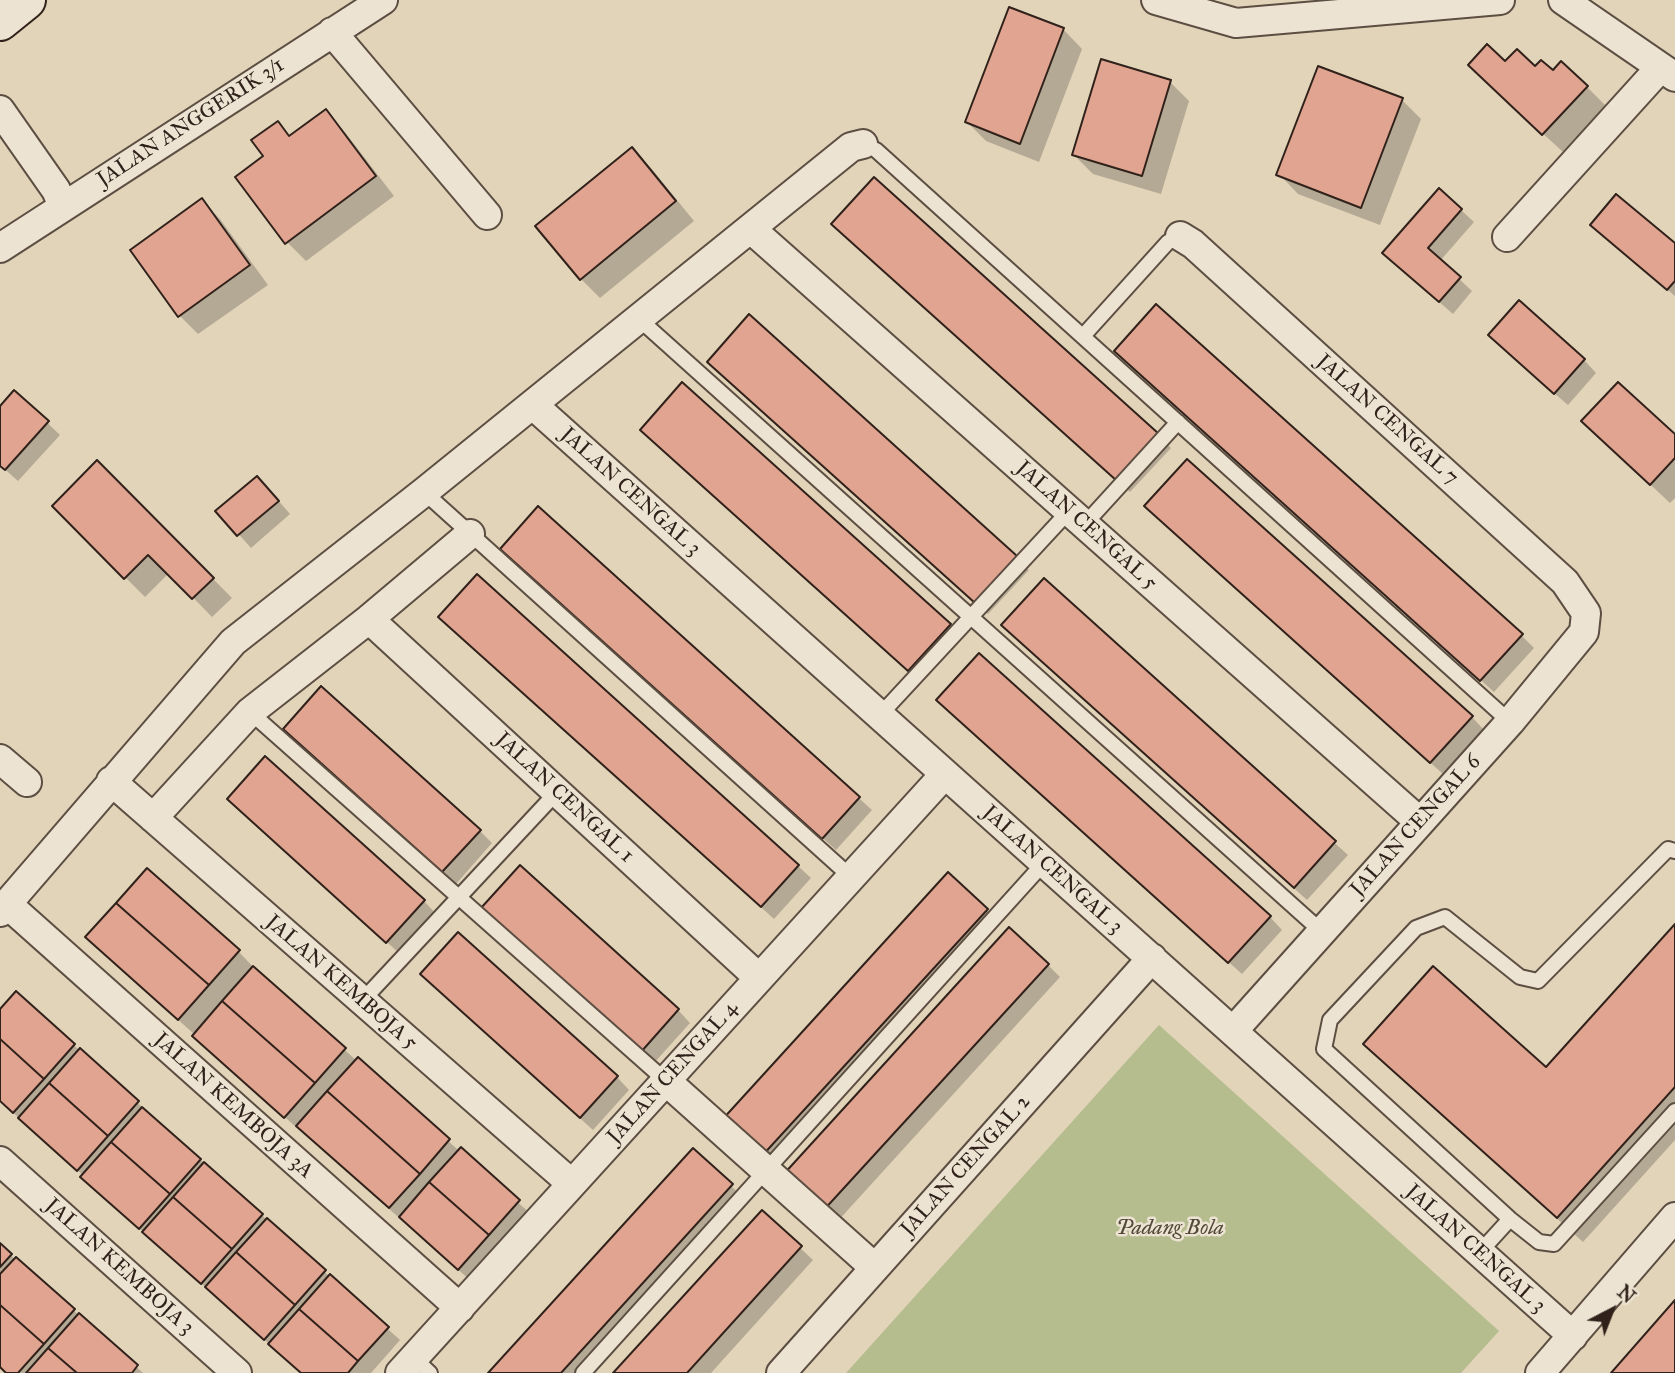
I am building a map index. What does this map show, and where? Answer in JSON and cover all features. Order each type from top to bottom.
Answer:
[{"type":"main road","points":[[0,21],[26,0]]},
{"type":"street","name":"JALAN ANGGERIK 3/1","points":[[0,248],[383,0]]},
{"type":"street","points":[[1156,0],[1236,23],[1500,0]]},
{"type":"street","points":[[1507,237],[1667,73],[1563,0]]},
{"type":"street","points":[[332,32],[487,215]]},
{"type":"street","points":[[0,110],[56,190],[63,206]]},
{"type":"street","points":[[4,908],[233,642],[533,405],[850,147],[863,144]]},
{"type":"street","name":"JALAN CENGAL 5","points":[[751,229],[1420,822]]},
{"type":"street","name":"JALAN CENGAL 7","points":[[1180,236],[1193,244],[1565,582],[1586,613]]},
{"type":"street","name":"JALAN CENGAL 3","points":[[533,405],[1573,1336]]},
{"type":"street","points":[[153,818],[250,712],[369,619],[470,534]]},
{"type":"street","name":"JALAN CENGAL 6","points":[[1233,1031],[1510,722],[1584,632],[1586,613]]},
{"type":"street","name":"JALAN CENGAL 1","points":[[369,619],[759,978]]},
{"type":"street","points":[[0,759],[27,782]]},
{"type":"street","name":"JALAN CENGAL 4","points":[[415,1368],[460,1308],[945,774]]},
{"type":"street","name":"JALAN KEMBOJA 5","points":[[111,782],[572,1184]]},
{"type":"street","name":"JALAN KEMBOJA 3A","points":[[4,908],[460,1308]]},
{"type":"street","name":"JALAN CENGAL 2","points":[[781,1373],[1152,958]]},
{"type":"street","points":[[666,1081],[875,1268]]},
{"type":"street","name":"JALAN KEMBOJA 3","points":[[0,1161],[237,1373]]},
{"type":"street","points":[[1540,1373],[1675,1217]]},
{"type":"lane","points":[[863,144],[876,150],[1510,722]]},
{"type":"lane","points":[[1083,336],[1168,242],[1180,236]]},
{"type":"lane","points":[[639,319],[1321,931]]},
{"type":"lane","points":[[880,715],[971,617],[1178,422]]},
{"type":"lane","points":[[424,492],[851,877]]},
{"type":"lane","points":[[250,712],[666,1081]]},
{"type":"lane","points":[[362,1001],[557,792]]},
{"type":"lane","points":[[1675,851],[1668,849],[1538,981],[1520,977],[1445,917],[1416,928],[1330,1020],[1324,1049],[1510,1219],[1539,1242],[1555,1244],[1675,1111]]},
{"type":"lane","points":[[583,1373],[1043,863]]},
{"type":"lane","points":[[1479,1253],[1510,1219]]},
{"type":"green space","name":"Padang Bola","points":[[1159,1025],[1499,1331],[1461,1373],[846,1373]]},
{"type":"building","points":[[1009,7],[1064,28],[1020,144],[965,122]]},
{"type":"building","points":[[1487,44],[1505,61],[1517,49],[1535,66],[1541,60],[1553,70],[1561,61],[1588,86],[1542,135],[1468,65]]},
{"type":"building","points":[[1101,59],[1171,80],[1142,176],[1072,155]]},
{"type":"building","points":[[1318,66],[1403,98],[1361,208],[1276,175]]},
{"type":"building","points":[[326,109],[376,176],[285,244],[235,177],[263,156],[251,140],[278,121],[289,136]]},
{"type":"building","points":[[632,147],[676,201],[580,280],[535,226]]},
{"type":"building","points":[[874,177],[1159,434],[1117,481],[831,224]]},
{"type":"building","points":[[1439,188],[1462,209],[1428,248],[1461,277],[1439,302],[1382,253]]},
{"type":"building","points":[[1616,194],[1675,243],[1675,281],[1667,290],[1590,225]]},
{"type":"building","points":[[202,198],[250,265],[178,317],[130,250]]},
{"type":"building","points":[[1519,300],[1585,359],[1554,394],[1488,335]]},
{"type":"building","points":[[1156,304],[1523,634],[1480,681],[1114,351]]},
{"type":"building","points":[[749,314],[1017,556],[975,603],[707,362]]},
{"type":"building","points":[[682,382],[951,624],[908,671],[640,430]]},
{"type":"building","points":[[1618,382],[1675,434],[1675,458],[1650,485],[1581,421]]},
{"type":"building","points":[[14,390],[49,421],[5,470],[0,466],[0,406]]},
{"type":"building","points":[[1187,459],[1473,716],[1430,763],[1144,506]]},
{"type":"building","points":[[97,460],[214,578],[192,599],[148,555],[124,579],[52,506]]},
{"type":"building","points":[[257,476],[279,501],[237,536],[215,511]]},
{"type":"building","points":[[538,506],[860,797],[822,839],[500,549]]},
{"type":"building","points":[[477,574],[799,865],[761,907],[438,617]]},
{"type":"building","points":[[1044,578],[1336,841],[1294,888],[1001,625]]},
{"type":"building","points":[[979,653],[1271,916],[1228,963],[936,700]]},
{"type":"building","points":[[321,686],[481,830],[442,872],[283,729]]},
{"type":"building","points":[[265,756],[425,900],[386,943],[227,799]]},
{"type":"building","points":[[520,865],[679,1009],[641,1052],[481,908]]},
{"type":"building","points":[[147,868],[240,950],[209,985],[116,903]]},
{"type":"building","points":[[948,872],[988,909],[761,1157],[721,1121]]},
{"type":"building","points":[[116,903],[209,985],[178,1020],[85,937]]},
{"type":"building","points":[[1675,924],[1675,1087],[1557,1218],[1363,1044],[1433,966],[1546,1067]]},
{"type":"building","points":[[1009,927],[1049,964],[822,1212],[782,1176]]},
{"type":"building","points":[[458,932],[618,1076],[580,1118],[420,974]]},
{"type":"building","points":[[253,966],[346,1048],[315,1083],[222,1001]]},
{"type":"building","points":[[16,991],[75,1044],[44,1079],[0,1039],[0,1009]]},
{"type":"building","points":[[222,1001],[315,1083],[284,1118],[192,1036]]},
{"type":"building","points":[[0,1039],[44,1079],[13,1113],[0,1101]]},
{"type":"building","points":[[80,1048],[139,1101],[108,1136],[49,1083]]},
{"type":"building","points":[[358,1057],[450,1139],[420,1174],[327,1091]]},
{"type":"building","points":[[49,1083],[108,1136],[77,1171],[18,1118]]},
{"type":"building","points":[[327,1091],[420,1174],[389,1208],[296,1126]]},
{"type":"building","points":[[142,1107],[201,1159],[170,1194],[111,1142]]},
{"type":"building","points":[[111,1142],[170,1194],[139,1229],[80,1177]]},
{"type":"building","points":[[461,1147],[520,1200],[489,1235],[429,1182]]},
{"type":"building","points":[[693,1148],[733,1184],[561,1373],[488,1373]]},
{"type":"building","points":[[204,1162],[263,1214],[232,1249],[173,1197]]},
{"type":"building","points":[[429,1182],[489,1235],[458,1270],[399,1217]]},
{"type":"building","points":[[173,1197],[232,1249],[201,1284],[142,1232]]},
{"type":"building","points":[[762,1210],[802,1246],[687,1373],[613,1373]]},
{"type":"building","points":[[267,1218],[326,1270],[295,1305],[236,1252]]},
{"type":"building","points":[[0,1243],[12,1254],[0,1267]]},
{"type":"building","points":[[236,1252],[295,1305],[264,1340],[205,1287]]},
{"type":"building","points":[[16,1257],[75,1309],[44,1344],[0,1305],[0,1274]]},
{"type":"building","points":[[330,1274],[389,1327],[358,1361],[299,1309]]},
{"type":"building","points":[[1675,1300],[1675,1373],[1611,1373]]},
{"type":"building","points":[[0,1305],[44,1344],[18,1373],[6,1373],[0,1367]]},
{"type":"building","points":[[299,1309],[358,1361],[348,1373],[301,1373],[268,1344]]},
{"type":"building","points":[[79,1313],[138,1365],[132,1373],[77,1373],[48,1348]]},
{"type":"building","points":[[48,1348],[77,1373],[26,1373]]}]
